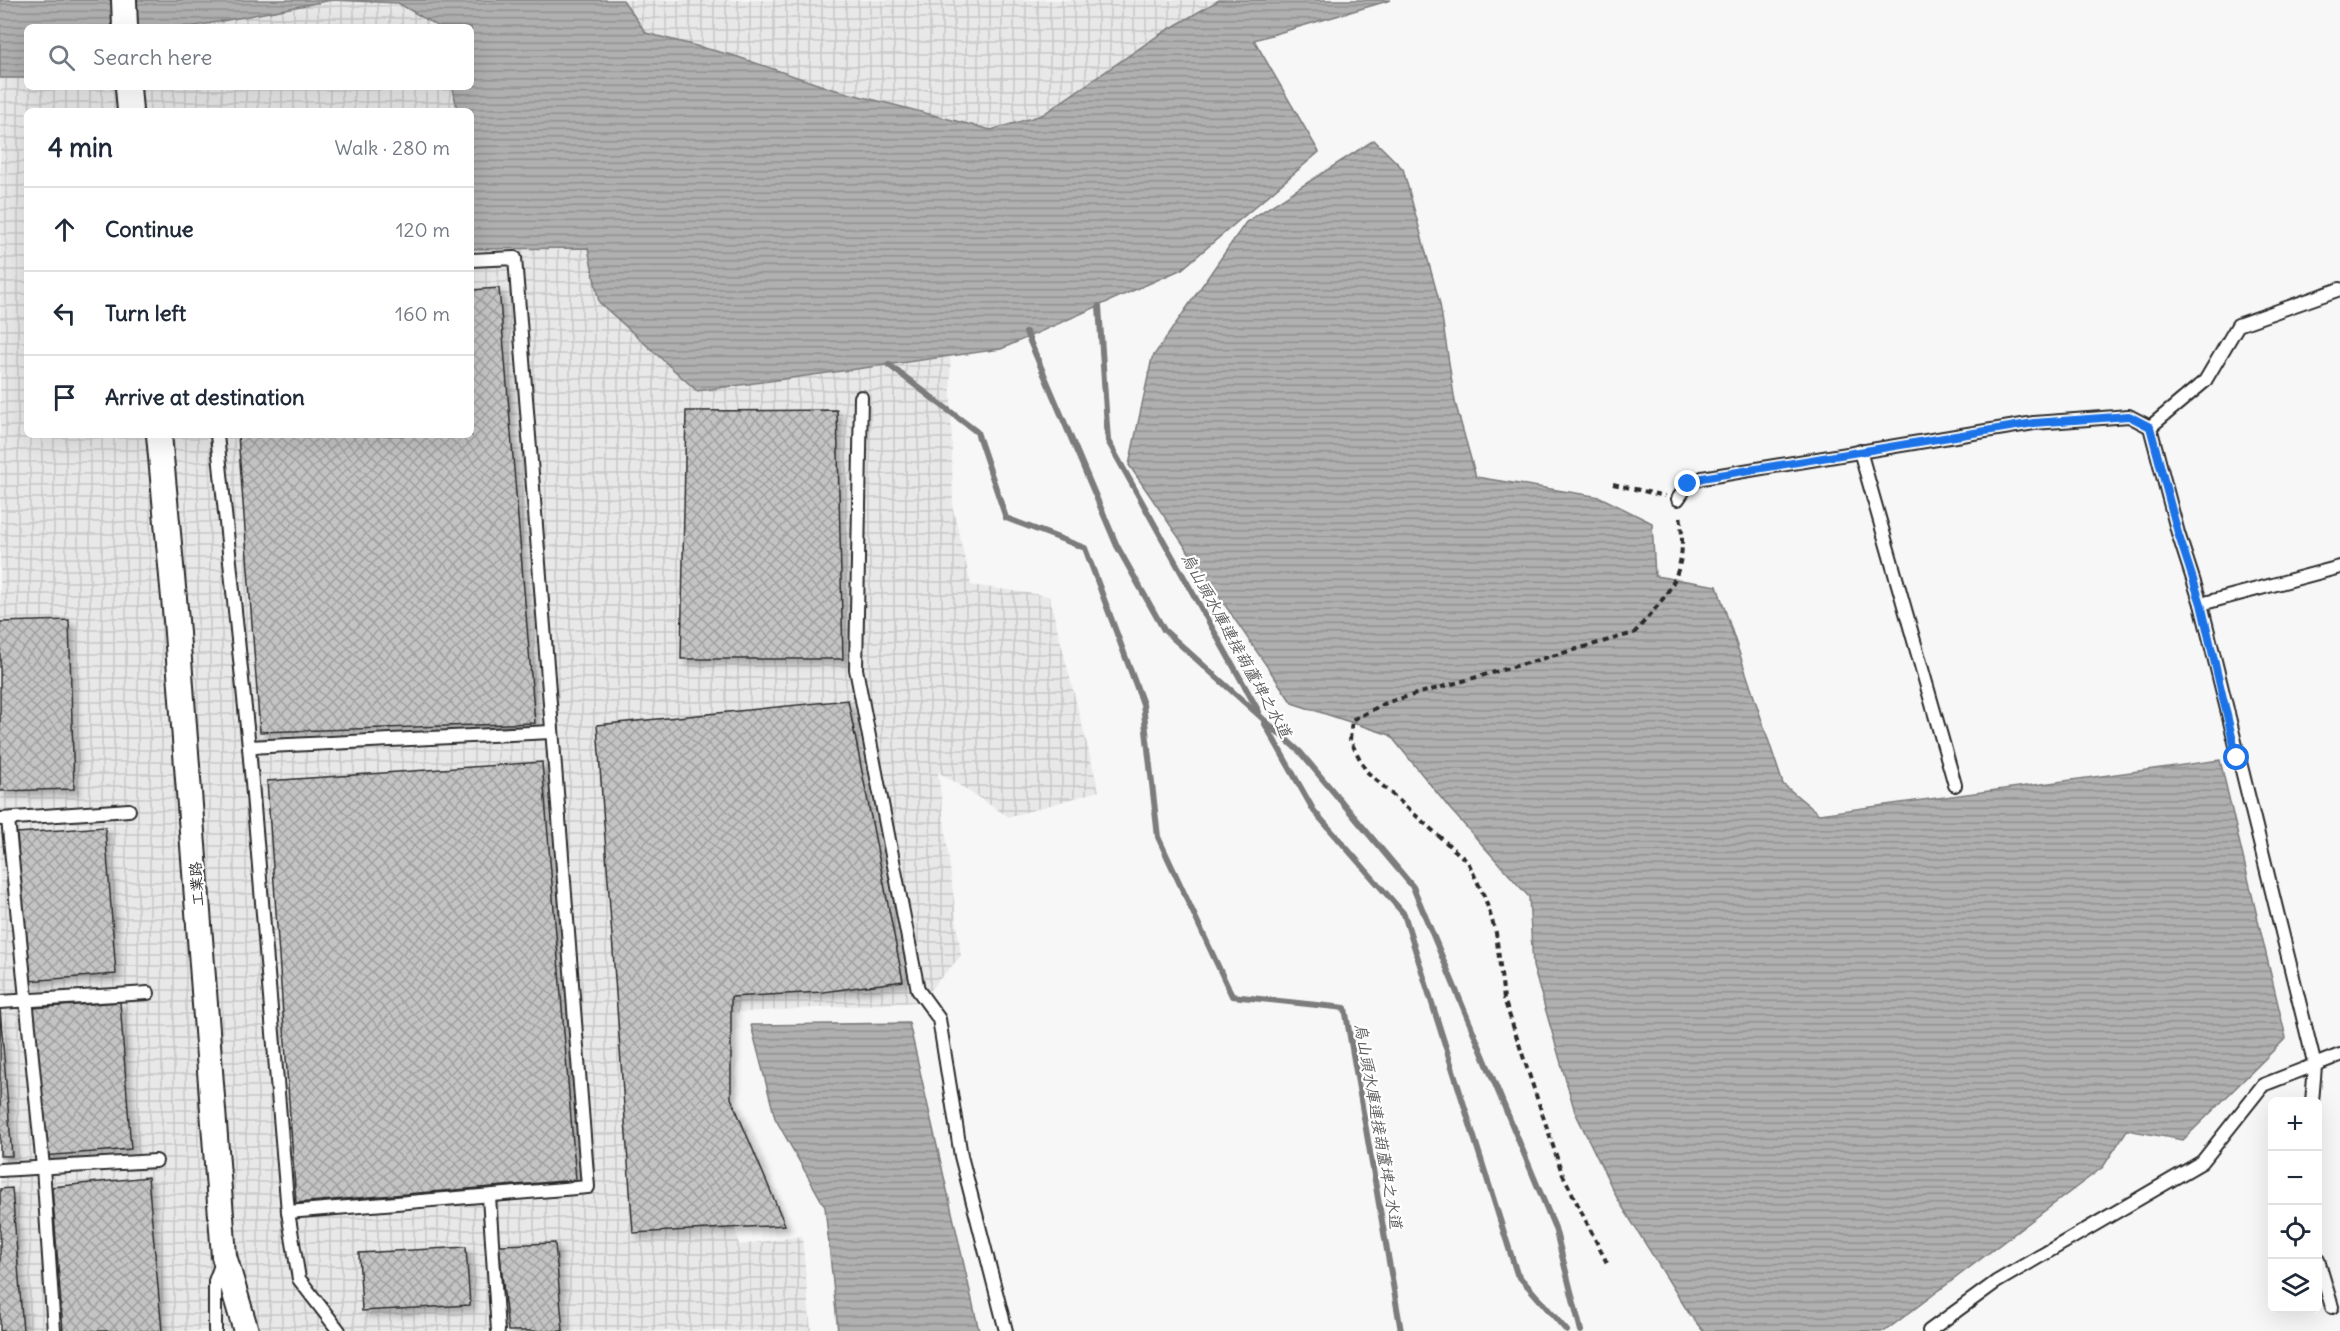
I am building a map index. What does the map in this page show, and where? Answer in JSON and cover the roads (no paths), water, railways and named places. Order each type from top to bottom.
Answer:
[{"type":"street","points":[[124,0],[125,24]]},
{"type":"street","points":[[128,90],[130,108]]},
{"type":"street","name":"工業路","points":[[159,438],[178,644],[224,1256],[246,1331]]},
{"type":"lane","points":[[288,1212],[588,1187],[515,258],[474,260]]},
{"type":"lane","points":[[2150,427],[2205,381],[2238,325],[2340,289]]},
{"type":"lane","points":[[861,397],[856,669],[918,990],[939,1019],[960,1156],[1006,1331]]},
{"type":"lane","points":[[1678,499],[1688,484],[1702,478],[1860,450],[2034,423],[2129,416],[2150,427],[2178,533],[2201,604],[2315,1066],[2312,1097]]},
{"type":"lane","points":[[217,438],[249,747],[288,1212],[299,1280],[339,1331]]},
{"type":"lane","points":[[1860,450],[1955,784]]},
{"type":"lane","points":[[2201,604],[2340,567]]},
{"type":"lane","points":[[249,747],[551,732]]},
{"type":"lane","points":[[54,1331],[43,1167],[27,1000],[4,819],[129,810]]},
{"type":"lane","points":[[0,1002],[148,993]]},
{"type":"lane","points":[[1929,1331],[1996,1282],[2202,1162],[2262,1085],[2340,1055]]},
{"type":"lane","points":[[0,1170],[156,1161]]},
{"type":"lane","points":[[489,1197],[498,1331]]},
{"type":"lane","points":[[215,1331],[215,1281],[224,1256]]},
{"type":"lane","points":[[2322,1273],[2332,1307]]},
{"type":"waterway","name":"烏山頭水庫連接葫蘆埤之水道","points":[[1099,306],[1108,441],[1259,712]]},
{"type":"waterway","points":[[1026,332],[1117,546],[1164,630],[1300,752],[1413,887],[1555,1228],[1581,1331]]},
{"type":"waterway","name":"烏山頭水庫連接葫蘆埤之水道","points":[[889,365],[977,432],[1006,518],[1085,548],[1143,704],[1158,837],[1232,996],[1345,1008],[1401,1331]]},
{"type":"waterway","name":"烏山頭水庫連接葫蘆埤之水道","points":[[1265,724],[1314,811],[1404,914],[1517,1274],[1567,1331]]}]
